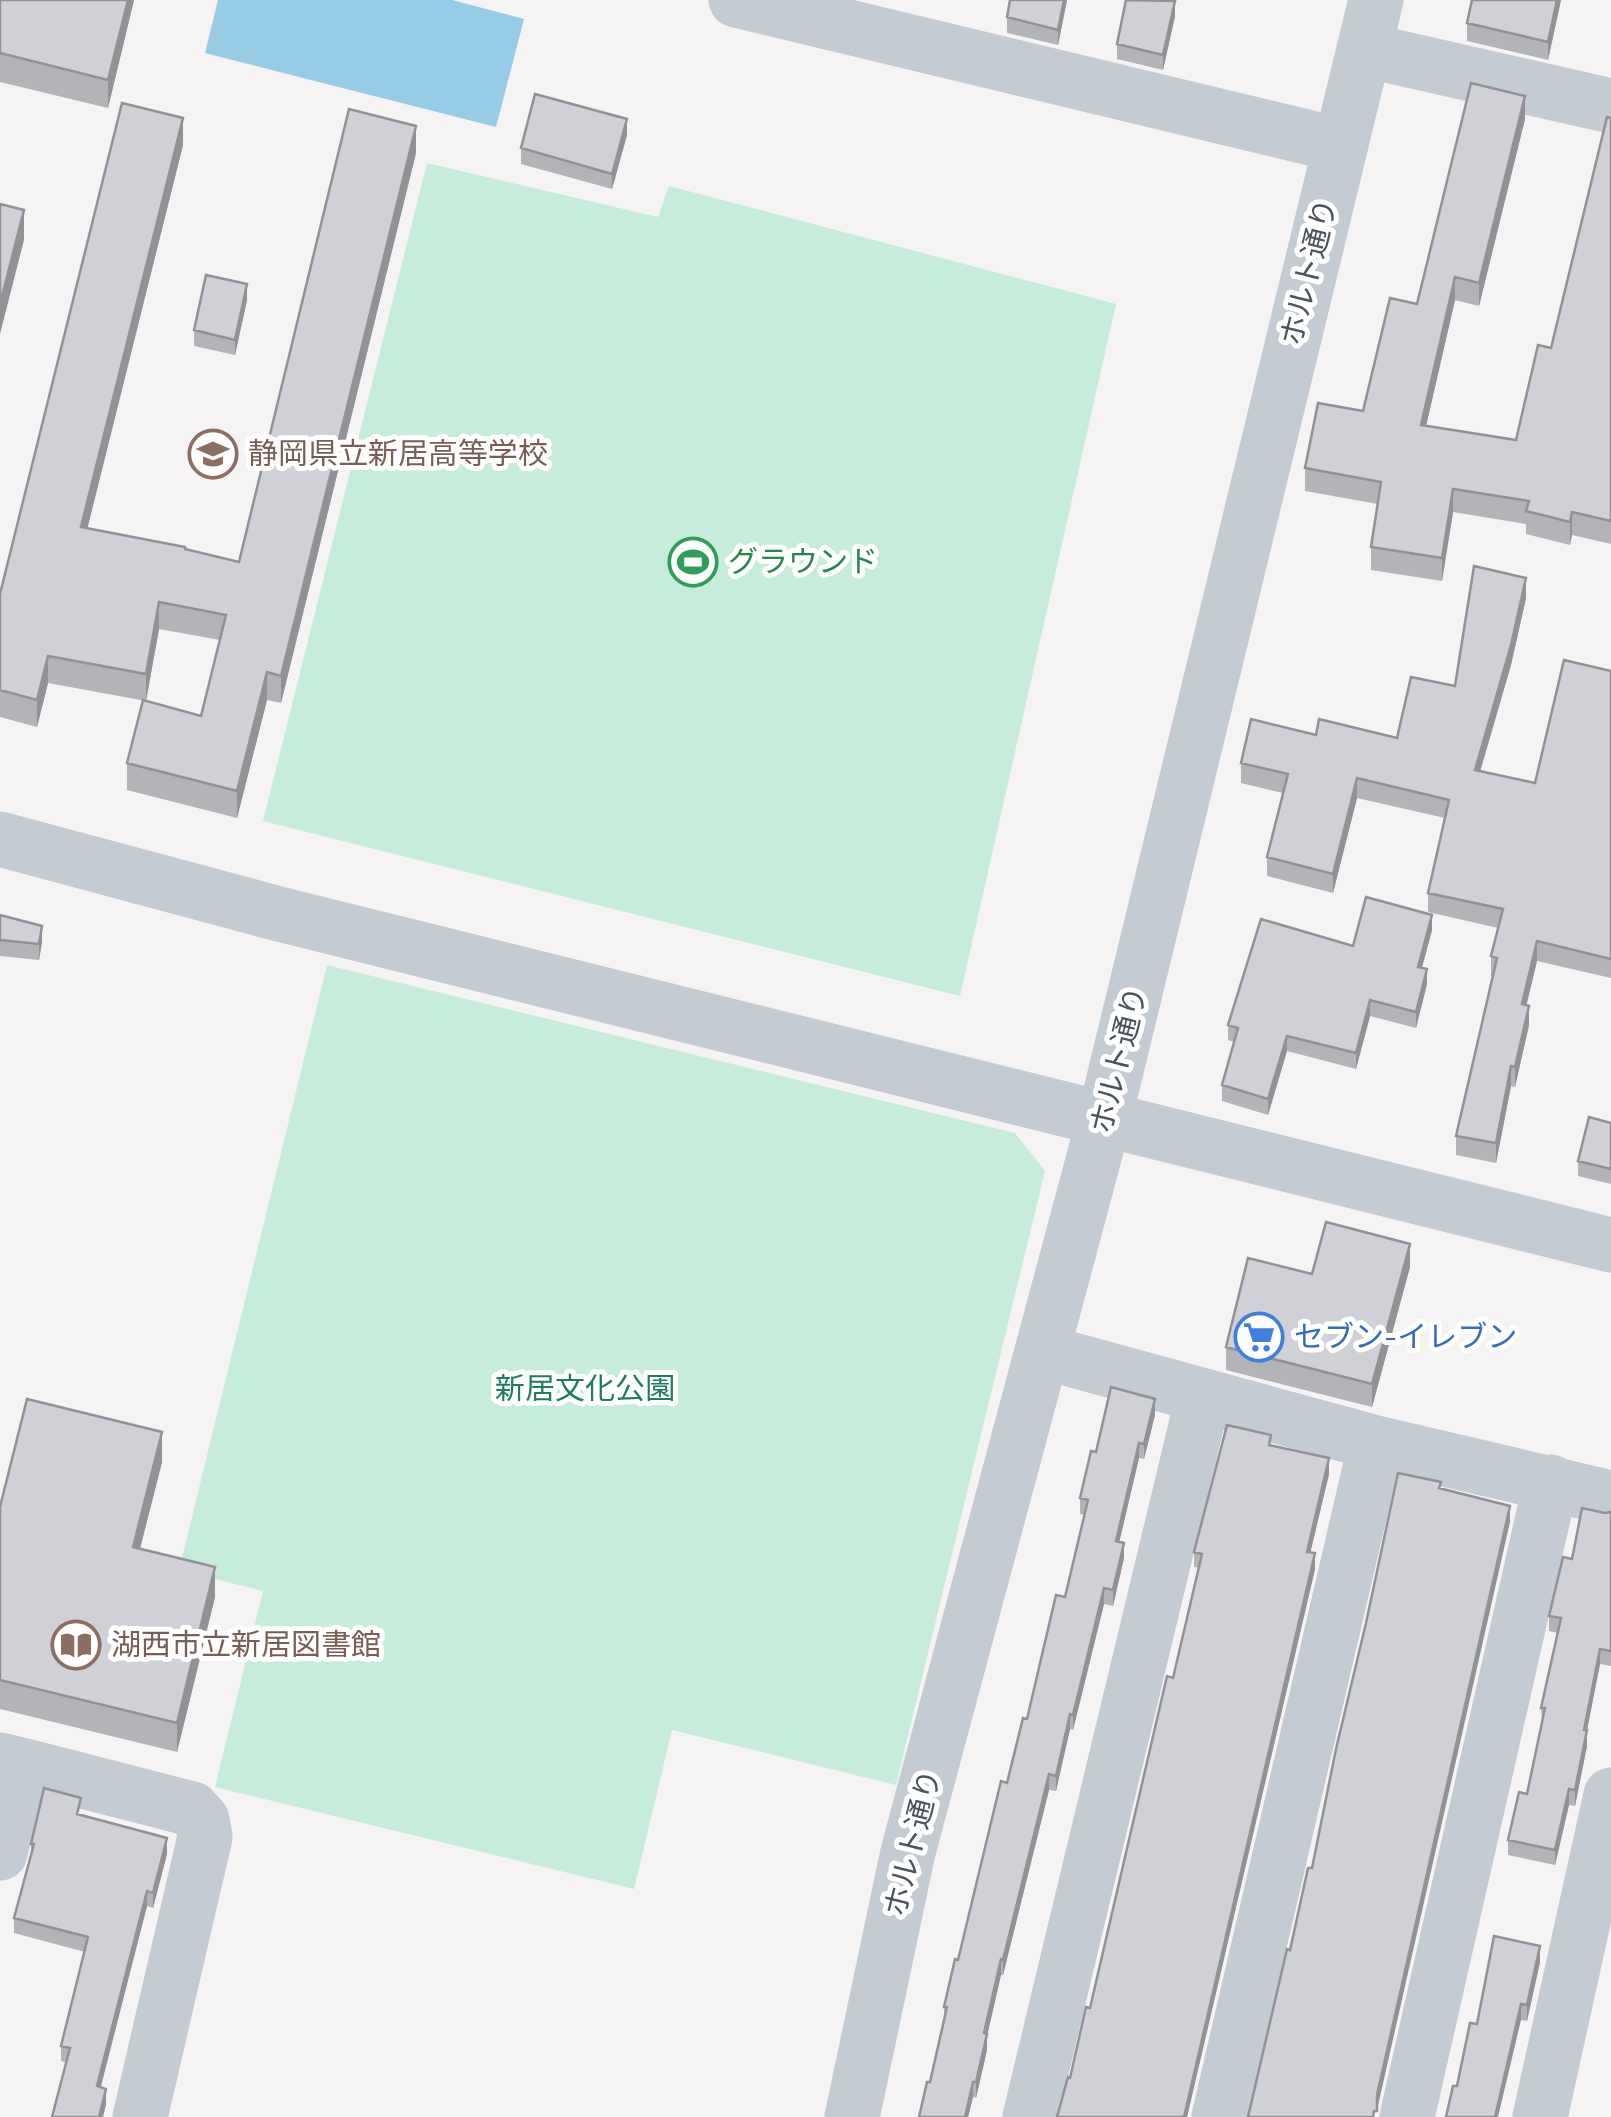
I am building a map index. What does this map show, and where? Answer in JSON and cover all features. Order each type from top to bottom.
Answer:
[{"type":"street","points":[[736,0],[1340,146]]},
{"type":"street","points":[[1371,25],[1611,106]]},
{"type":"street","name":"ホルト通り","points":[[852,2117],[908,1852],[1104,1120],[1371,25]]},
{"type":"street","points":[[0,839],[280,914],[1611,1245]]},
{"type":"street","points":[[1044,1352],[1376,1443],[1611,1498]]},
{"type":"street","points":[[1030,2117],[1202,1397]]},
{"type":"street","points":[[1219,2117],[1376,1443]]},
{"type":"street","points":[[1407,2117],[1551,1482]]},
{"type":"street","points":[[0,1852],[11,1762],[192,1809],[202,1820],[205,1837],[140,2117]]},
{"type":"street","points":[[1540,2117],[1611,1796]]},
{"type":"green space","name":"グラウンド","points":[[427,163],[658,217],[669,186],[1116,304],[960,996],[263,821]]},
{"type":"green space","name":"新居文化公園","points":[[327,965],[1015,1133],[1045,1171],[896,1785],[672,1730],[634,1889],[215,1787],[263,1591],[179,1570]]},
{"type":"water","points":[[218,0],[452,0],[524,19],[496,127],[205,53]]},
{"type":"building","points":[[0,0],[128,0],[108,80],[0,53]]},
{"type":"building","points":[[1010,0],[1064,0],[1058,30],[1007,17]]},
{"type":"building","points":[[1126,0],[1175,1],[1163,55],[1117,44]]},
{"type":"building","points":[[1472,0],[1557,0],[1548,42],[1467,23]]},
{"type":"building","points":[[1471,83],[1525,96],[1479,283],[1455,277],[1421,425],[1516,440],[1538,345],[1551,348],[1607,117],[1611,118],[1611,521],[1572,512],[1570,522],[1526,511],[1529,501],[1453,489],[1442,558],[1371,547],[1381,482],[1305,468],[1318,403],[1363,411],[1390,298],[1417,304]]},
{"type":"building","points":[[535,94],[627,119],[612,174],[521,148]]},
{"type":"building","points":[[122,103],[183,118],[81,527],[239,562],[349,109],[416,126],[281,676],[267,672],[237,791],[127,763],[143,700],[201,716],[226,615],[159,602],[146,674],[48,656],[37,700],[0,690],[0,594]]},
{"type":"building","points":[[0,204],[24,210],[0,304]]},
{"type":"building","points":[[206,275],[247,284],[235,340],[194,330]]},
{"type":"building","points":[[1474,566],[1526,578],[1475,770],[1535,783],[1564,660],[1611,671],[1611,959],[1537,941],[1522,1004],[1529,1006],[1515,1067],[1511,1066],[1496,1143],[1456,1136],[1497,958],[1491,956],[1503,909],[1428,893],[1449,800],[1357,778],[1333,874],[1267,857],[1288,774],[1241,763],[1251,719],[1316,735],[1319,719],[1397,738],[1411,677],[1455,686]]},
{"type":"building","points":[[1366,897],[1432,915],[1418,967],[1427,969],[1416,1012],[1370,1000],[1356,1053],[1287,1036],[1268,1099],[1222,1085],[1238,1028],[1228,1025],[1261,919],[1353,946]]},
{"type":"building","points":[[0,915],[42,926],[39,944],[0,940]]},
{"type":"building","points":[[1589,1117],[1611,1123],[1611,1169],[1578,1161]]},
{"type":"building","points":[[1326,1222],[1410,1244],[1372,1384],[1226,1347],[1248,1258],[1312,1274]]},
{"type":"building","points":[[1111,1387],[1155,1399],[1144,1444],[1139,1443],[1116,1541],[1124,1543],[1113,1590],[1104,1588],[1056,1776],[1049,1774],[965,2117],[919,2117],[1001,1781],[1007,1783],[1023,1718],[1027,1719],[1056,1595],[1065,1597],[1088,1500],[1080,1498],[1091,1451],[1096,1452]]},
{"type":"building","points":[[27,1399],[162,1432],[133,1547],[215,1567],[177,1723],[0,1680],[0,1507]]},
{"type":"building","points":[[1227,1425],[1271,1435],[1269,1445],[1329,1458],[1307,1552],[1315,1553],[1184,2117],[1057,2117],[1086,2007],[1090,2008],[1167,1676],[1173,1678],[1202,1554],[1194,1552]]},
{"type":"building","points":[[1398,1473],[1441,1482],[1439,1488],[1510,1506],[1377,2095],[1377,2111],[1373,2117],[1248,2117],[1287,1949],[1290,1950],[1308,1868],[1312,1868]]},
{"type":"building","points":[[1582,1508],[1611,1512],[1611,1651],[1600,1649],[1575,1790],[1569,1789],[1555,1850],[1508,1840],[1519,1792],[1527,1794],[1545,1708],[1541,1708],[1561,1618],[1549,1616],[1563,1557],[1572,1559]]},
{"type":"building","points":[[44,1788],[81,1798],[77,1814],[167,1838],[153,1893],[147,1891],[97,2086],[106,2089],[99,2117],[52,2117],[70,2048],[61,2046],[88,1937],[14,1918]]},
{"type":"building","points":[[1494,1936],[1540,1946],[1527,2005],[1521,2004],[1495,2117],[1446,2117],[1470,2023],[1477,2024]]},
{"type":"place","name":"静岡県立新居高等学校","points":[[213,454]]},
{"type":"place","name":"グラウンド","points":[[693,562]]},
{"type":"place","name":"セブン-イレブン","points":[[1259,1337]]},
{"type":"place","name":"湖西市立新居図書館","points":[[76,1645]]}]
